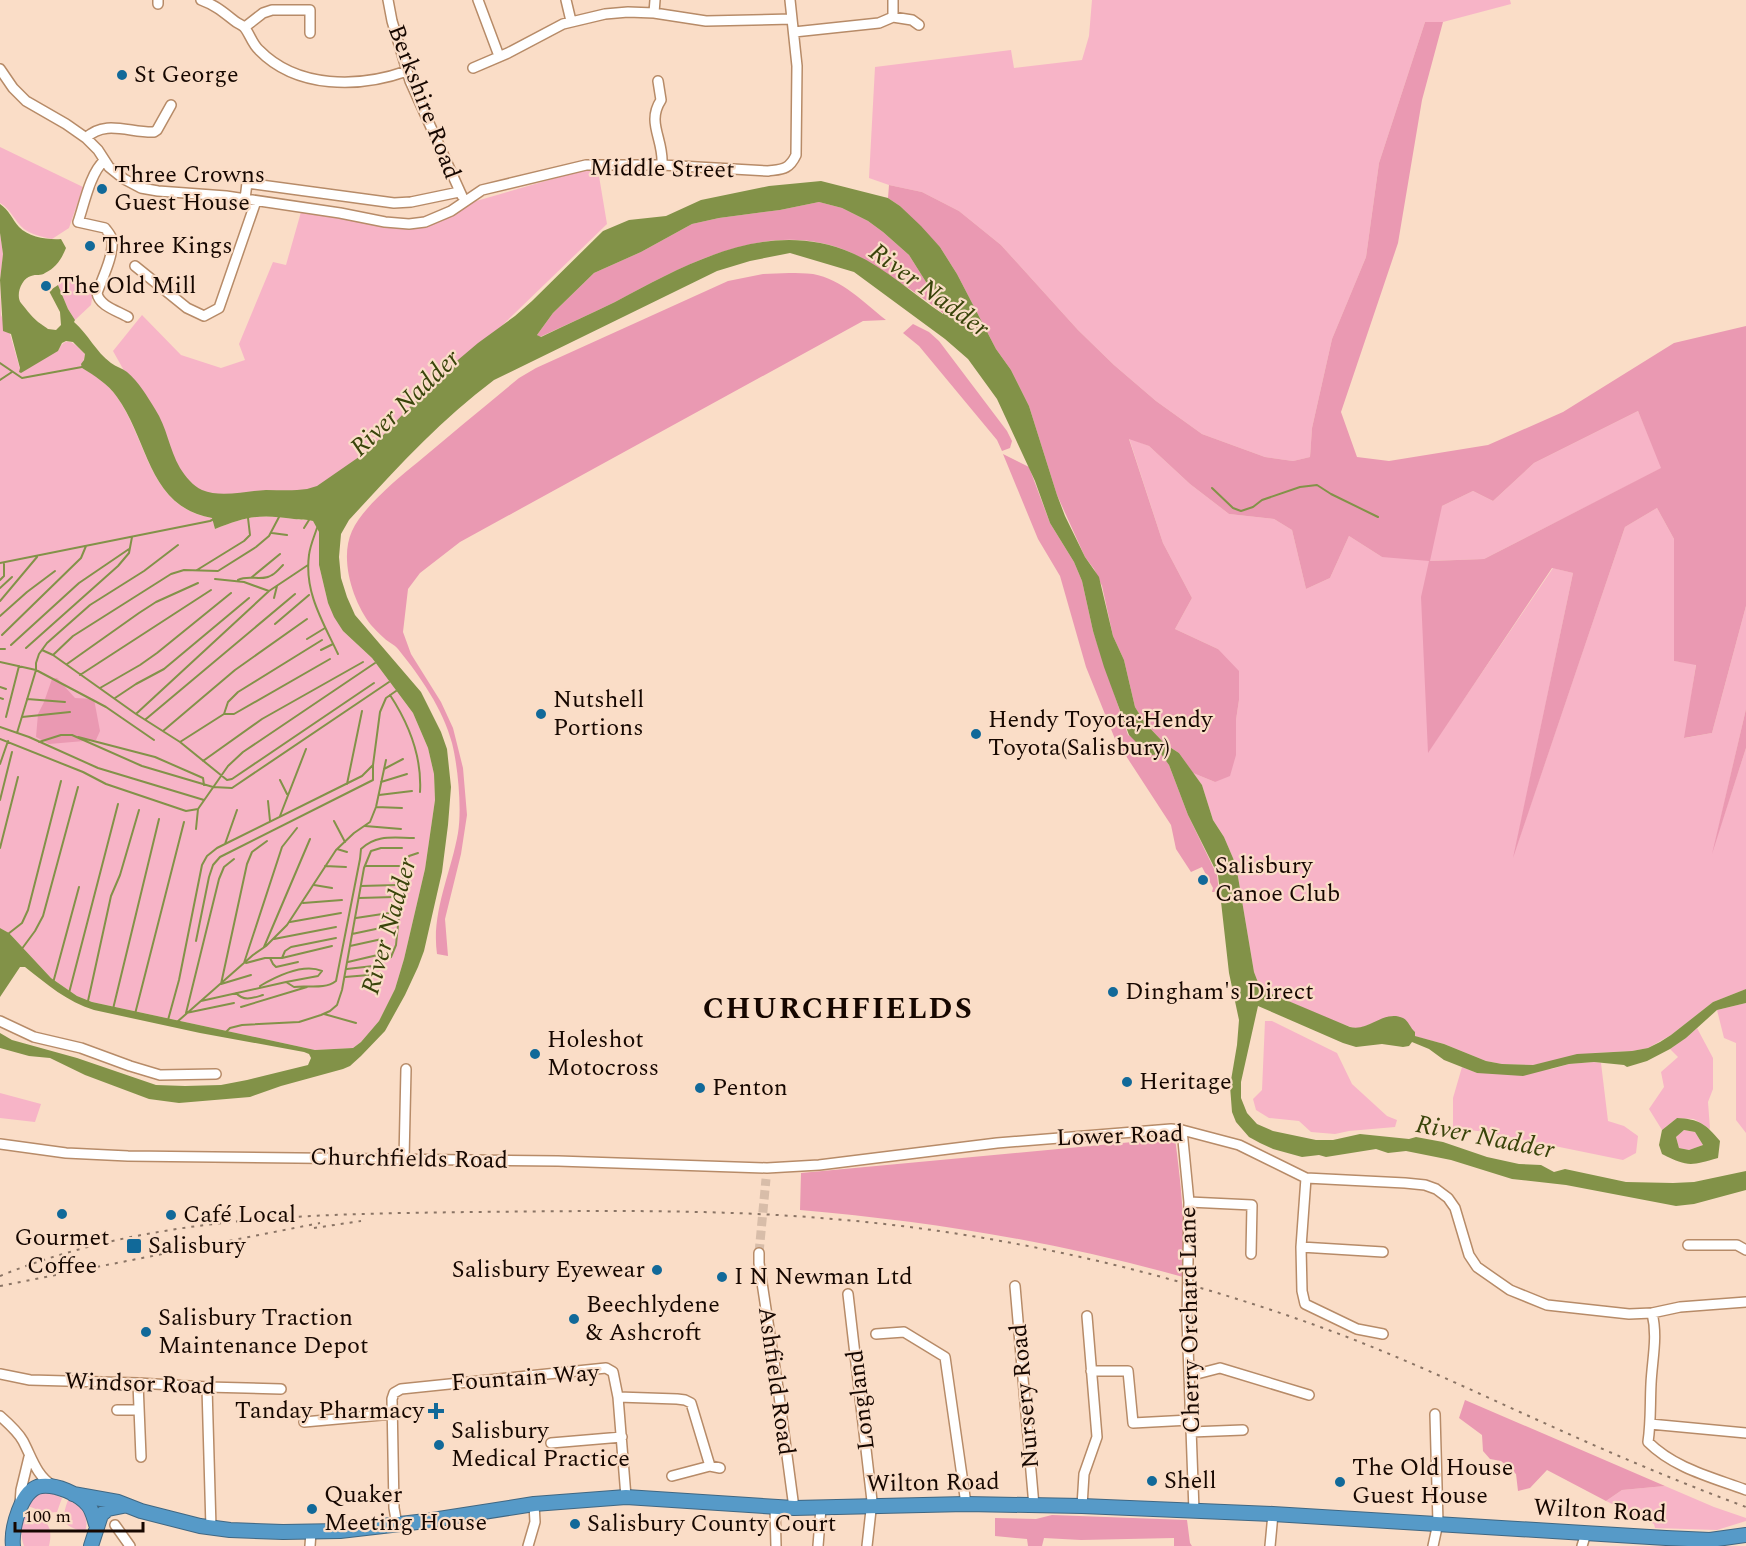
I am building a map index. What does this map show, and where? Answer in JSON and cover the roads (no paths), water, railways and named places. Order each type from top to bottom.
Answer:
[{"type":"highway","points":[[14,1546],[12,1537],[19,1510],[26,1496],[41,1486],[54,1487],[73,1494],[87,1503],[92,1510],[97,1527]]},
{"type":"highway","name":"Wilton Road","points":[[73,1494],[118,1502],[185,1522],[211,1527],[311,1539],[339,1531],[397,1525],[534,1503],[626,1497],[794,1508],[966,1504],[1274,1514],[1438,1523],[1584,1540],[1711,1543],[1740,1536]]},
{"type":"highway","points":[[91,1546],[101,1515],[108,1509],[125,1505]]},
{"type":"highway","points":[[0,1542],[14,1527]]},
{"type":"street","points":[[201,0],[221,9],[245,27],[259,50],[278,66],[294,73],[329,81],[371,81],[407,71]]},
{"type":"street","name":"Berkshire Road","points":[[388,0],[407,71],[465,202]]},
{"type":"street","points":[[478,0],[499,56]]},
{"type":"street","points":[[566,0],[571,21]]},
{"type":"street","points":[[654,13],[655,0]]},
{"type":"street","points":[[790,0],[794,32],[879,23],[893,17],[912,20],[919,25]]},
{"type":"street","points":[[893,0],[893,17]]},
{"type":"street","points":[[245,27],[262,13],[310,5],[310,33]]},
{"type":"street","points":[[473,68],[571,21],[617,13],[654,13],[706,21],[792,19]]},
{"type":"street","name":"Middle Street","points":[[0,69],[13,88],[26,101],[86,138],[98,150],[104,161],[124,178],[147,190],[226,196],[400,224],[432,220],[482,190],[586,165],[662,165],[768,171],[784,168],[791,164],[796,155],[797,66],[794,32]]},
{"type":"street","points":[[658,81],[661,100],[654,116],[662,165]]},
{"type":"street","points":[[86,138],[92,132],[102,128],[154,132],[171,105]]},
{"type":"street","points":[[104,161],[98,166],[88,189],[78,222],[105,228],[110,234],[112,240],[109,259],[97,293],[98,298],[104,304],[128,317]]},
{"type":"street","points":[[245,199],[248,183],[394,203],[411,202],[459,192]]},
{"type":"street","points":[[135,266],[188,308],[204,316],[219,308],[256,201]]},
{"type":"street","points":[[0,1021],[34,1036],[81,1048],[160,1075],[216,1074]]},
{"type":"street","points":[[404,1159],[406,1069]]},
{"type":"street","name":"Lower Road","points":[[819,1165],[997,1143],[1182,1130],[1239,1145],[1306,1178],[1425,1185],[1436,1189],[1448,1198],[1455,1208],[1469,1255],[1477,1267],[1510,1290],[1547,1305],[1629,1314],[1746,1302]]},
{"type":"street","name":"Cherry Orchard Lane","points":[[1182,1130],[1189,1202],[1187,1318],[1194,1511]]},
{"type":"street","name":"Churchfields Road","points":[[0,1144],[66,1153],[128,1156],[623,1162],[767,1167],[819,1165]]},
{"type":"street","points":[[766,1179],[767,1167]]},
{"type":"street","points":[[1306,1178],[1301,1247],[1302,1291],[1305,1304],[1357,1329],[1383,1334]]},
{"type":"street","points":[[1189,1202],[1252,1205],[1251,1254]]},
{"type":"street","points":[[1688,1245],[1719,1249],[1737,1245],[1746,1250]]},
{"type":"street","points":[[1301,1247],[1383,1252]]},
{"type":"street","name":"Ashfield Road","points":[[759,1254],[794,1508]]},
{"type":"street","name":"Nursery Road","points":[[1015,1286],[1034,1506]]},
{"type":"street","name":"Longland","points":[[848,1294],[872,1506],[867,1546]]},
{"type":"street","points":[[1652,1313],[1655,1337],[1648,1442],[1681,1466],[1746,1490]]},
{"type":"street","points":[[1082,1506],[1084,1474],[1096,1437],[1087,1316]]},
{"type":"street","points":[[876,1334],[904,1332],[945,1357],[966,1504]]},
{"type":"street","name":"Fountain Way","points":[[397,1525],[394,1508],[392,1399],[394,1393],[400,1389],[606,1368],[613,1372],[618,1397],[626,1497]]},
{"type":"street","points":[[1190,1376],[1220,1368],[1309,1395]]},
{"type":"street","points":[[1091,1371],[1128,1371],[1133,1423],[1190,1420]]},
{"type":"street","name":"Windsor Road","points":[[0,1374],[30,1380],[281,1389]]},
{"type":"street","points":[[138,1383],[141,1457]]},
{"type":"street","points":[[207,1387],[211,1527]]},
{"type":"street","points":[[618,1397],[677,1399],[691,1403],[715,1467],[672,1476]]},
{"type":"street","points":[[117,1410],[138,1410]]},
{"type":"street","points":[[1433,1546],[1438,1523],[1435,1413]]},
{"type":"street","points":[[304,1422],[393,1414]]},
{"type":"street","points":[[0,1416],[22,1439],[29,1457],[45,1480],[54,1487]]},
{"type":"street","points":[[1650,1424],[1746,1433]]},
{"type":"street","points":[[1191,1432],[1243,1430]]},
{"type":"street","points":[[551,1443],[622,1437]]},
{"type":"street","points":[[19,1510],[29,1457]]},
{"type":"street","points":[[528,1546],[535,1522],[534,1503]]},
{"type":"street","points":[[775,1507],[776,1546]]},
{"type":"street","points":[[818,1546],[821,1508]]},
{"type":"street","points":[[1270,1546],[1274,1514]]},
{"type":"street","points":[[115,1525],[130,1546]]},
{"type":"waterway","points":[[0,363],[22,378],[82,367]]},
{"type":"waterway","points":[[0,380],[12,372]]},
{"type":"waterway","points":[[1212,488],[1233,508],[1241,511],[1253,507],[1262,500],[1300,487],[1317,485],[1378,517]]},
{"type":"waterway","points":[[53,655],[73,636],[171,574],[184,570],[218,571],[269,536],[279,517]]},
{"type":"waterway","points":[[197,570],[250,535],[248,518]]},
{"type":"waterway","points":[[0,563],[214,519]]},
{"type":"waterway","points":[[304,528],[309,520]]},
{"type":"waterway","points":[[317,528],[309,555],[309,582],[316,606],[338,654]]},
{"type":"waterway","points":[[272,533],[287,535]]},
{"type":"waterway","points":[[26,648],[118,566],[129,553],[132,537]]},
{"type":"waterway","points":[[0,662],[36,670],[39,654],[47,643],[90,605],[144,571],[178,545]]},
{"type":"waterway","points":[[2,635],[81,558],[86,546]]},
{"type":"waterway","points":[[11,645],[79,583],[129,549]]},
{"type":"waterway","points":[[252,577],[280,554]]},
{"type":"waterway","points":[[0,601],[37,557]]},
{"type":"waterway","points":[[0,580],[4,576],[4,564]]},
{"type":"waterway","points":[[238,580],[268,577],[283,565]]},
{"type":"waterway","points":[[215,579],[244,582],[269,591],[308,565]]},
{"type":"waterway","points":[[0,616],[55,571]]},
{"type":"waterway","points":[[0,588],[12,577]]},
{"type":"waterway","points":[[67,664],[156,602],[198,583]]},
{"type":"waterway","points":[[274,598],[277,586]]},
{"type":"waterway","points":[[80,675],[211,590]]},
{"type":"waterway","points":[[137,713],[269,591]]},
{"type":"waterway","points":[[100,688],[157,653],[231,593]]},
{"type":"waterway","points":[[146,719],[295,594]]},
{"type":"waterway","points":[[275,624],[309,595]]},
{"type":"waterway","points":[[115,698],[164,669],[249,598]]},
{"type":"waterway","points":[[163,731],[235,670],[307,619]]},
{"type":"waterway","points":[[307,639],[325,628]]},
{"type":"waterway","points":[[224,714],[228,702],[238,692],[322,640]]},
{"type":"waterway","points":[[321,650],[333,644]]},
{"type":"waterway","points":[[0,649],[5,649]]},
{"type":"waterway","points":[[42,650],[53,655],[180,742],[227,780],[232,779],[374,683]]},
{"type":"waterway","points":[[180,742],[224,714],[234,714],[330,659]]},
{"type":"waterway","points":[[203,761],[262,719],[363,662]]},
{"type":"waterway","points":[[0,739],[83,772],[106,784],[186,811],[198,809],[228,766],[243,752],[375,663]]},
{"type":"waterway","points":[[6,717],[19,666]]},
{"type":"waterway","points":[[17,733],[36,670],[106,707],[154,740]]},
{"type":"waterway","points":[[39,742],[61,735],[72,735],[142,766],[213,787],[232,788],[389,682]]},
{"type":"waterway","points":[[0,687],[6,689]]},
{"type":"waterway","points":[[168,1020],[179,980],[202,865],[207,856],[217,848],[362,776],[373,765],[380,712],[386,698],[396,691]]},
{"type":"waterway","points":[[390,695],[413,742],[419,767],[420,792]]},
{"type":"waterway","points":[[27,699],[65,702]]},
{"type":"waterway","points":[[347,784],[362,711]]},
{"type":"waterway","points":[[22,717],[70,712]]},
{"type":"waterway","points":[[0,727],[29,737],[98,768],[204,800]]},
{"type":"waterway","points":[[78,737],[155,757],[203,778],[204,785]]},
{"type":"waterway","points":[[0,764],[8,741]]},
{"type":"waterway","points":[[280,816],[306,749]]},
{"type":"waterway","points":[[0,800],[12,752]]},
{"type":"waterway","points":[[384,769],[403,759]]},
{"type":"waterway","points":[[177,1022],[266,946],[287,925],[336,850],[370,822],[376,807],[386,760]]},
{"type":"waterway","points":[[196,941],[209,877],[213,865],[220,857],[373,780],[373,765]]},
{"type":"waterway","points":[[381,782],[407,774]]},
{"type":"waterway","points":[[0,848],[18,777]]},
{"type":"waterway","points":[[280,780],[287,794]]},
{"type":"waterway","points":[[8,934],[22,923],[28,910],[61,781]]},
{"type":"waterway","points":[[21,950],[43,916],[78,787]]},
{"type":"waterway","points":[[379,795],[412,791]]},
{"type":"waterway","points":[[268,801],[270,821]]},
{"type":"waterway","points":[[69,993],[118,804]]},
{"type":"waterway","points":[[376,807],[402,808]]},
{"type":"waterway","points":[[196,829],[198,809]]},
{"type":"waterway","points":[[88,1001],[111,896],[120,875],[139,810]]},
{"type":"waterway","points":[[225,844],[237,810]]},
{"type":"waterway","points":[[113,1009],[159,819]]},
{"type":"waterway","points":[[334,821],[345,842]]},
{"type":"waterway","points":[[135,1014],[184,822]]},
{"type":"waterway","points":[[365,826],[401,829]]},
{"type":"waterway","points":[[244,963],[282,847],[297,828]]},
{"type":"waterway","points":[[201,1001],[286,982],[294,987],[316,987],[336,981],[361,849],[380,839],[414,838]]},
{"type":"waterway","points":[[264,947],[310,839]]},
{"type":"waterway","points":[[251,975],[221,984],[247,864],[252,852],[267,841]]},
{"type":"waterway","name":"River Nadder","points":[[226,1032],[230,1028],[242,1025],[299,1022],[330,1011],[337,1005],[342,990],[364,868],[371,851],[381,848],[402,848]]},
{"type":"waterway","points":[[337,849],[347,852]]},
{"type":"waterway","name":"River Nadder","points":[[347,969],[373,966],[391,957],[396,945],[404,866],[409,856],[418,853]]},
{"type":"waterway","points":[[234,859],[224,867],[219,879],[186,1013],[234,1003]]},
{"type":"waterway","points":[[325,866],[346,867]]},
{"type":"waterway","name":"River Nadder","points":[[366,866],[399,866]]},
{"type":"waterway","points":[[314,885],[332,888]]},
{"type":"waterway","name":"River Nadder","points":[[361,886],[397,885]]},
{"type":"waterway","points":[[53,983],[79,887]]},
{"type":"waterway","name":"River Nadder","points":[[359,898],[394,897]]},
{"type":"waterway","points":[[303,903],[342,900]]},
{"type":"waterway","points":[[290,922],[341,913]]},
{"type":"waterway","name":"River Nadder","points":[[356,918],[389,913]]},
{"type":"waterway","name":"River Nadder","points":[[352,934],[390,926]]},
{"type":"waterway","points":[[274,939],[336,927]]},
{"type":"waterway","points":[[246,963],[265,958],[282,958],[285,951],[291,947],[336,938]]},
{"type":"waterway","name":"River Nadder","points":[[350,946],[382,939]]},
{"type":"waterway","points":[[282,958],[332,946]]},
{"type":"waterway","name":"River Nadder","points":[[348,962],[386,953]]},
{"type":"waterway","points":[[270,958],[276,967],[298,962]]},
{"type":"waterway","points":[[260,986],[282,975],[299,970],[322,971],[318,976],[286,982]]},
{"type":"waterway","name":"River Nadder","points":[[345,977],[369,975]]},
{"type":"waterway","points":[[241,1007],[307,987]]},
{"type":"waterway","points":[[236,993],[245,998],[263,995]]},
{"type":"waterway","points":[[324,1014],[356,1023]]},
{"type":"tunnel","points":[[759,1253],[766,1179]]},
{"type":"railway","points":[[0,1276],[57,1256],[173,1229],[233,1222],[353,1214],[599,1211],[766,1214],[936,1231],[1063,1253],[1189,1284],[1251,1303],[1407,1361],[1630,1461],[1746,1507]]},
{"type":"railway","points":[[314,1228],[361,1221]]},
{"type":"railway","points":[[0,1286],[320,1223]]},
{"type":"place","name":"St George","points":[[122,75]]},
{"type":"place","name":"Three Crowns Guest House","points":[[102,189]]},
{"type":"place","name":"Three Kings","points":[[90,246]]},
{"type":"place","name":"The Old Mill","points":[[46,286]]},
{"type":"place","name":"Nutshell Portions","points":[[541,714]]},
{"type":"place","name":"Hendy Toyota;Hendy Toyota(Salisbury)","points":[[976,734]]},
{"type":"place","name":"Salisbury Canoe Club","points":[[1203,880]]},
{"type":"place","name":"Dingham's Direct","points":[[1113,992]]},
{"type":"place","name":"Holeshot Motocross","points":[[535,1054]]},
{"type":"place","name":"Heritage","points":[[1127,1082]]},
{"type":"place","name":"Penton","points":[[700,1088]]},
{"type":"place","name":"Gourmet Coffee","points":[[62,1214]]},
{"type":"place","name":"Café Local","points":[[171,1215]]},
{"type":"place","name":"Salisbury","points":[[134,1246]]},
{"type":"place","name":"Salisbury Eyewear","points":[[657,1270]]},
{"type":"place","name":"I N Newman Ltd","points":[[722,1277]]},
{"type":"place","name":"Beechlydene & Ashcroft","points":[[574,1319]]},
{"type":"place","name":"Salisbury Traction Maintenance Depot","points":[[146,1332]]},
{"type":"place","name":"Tanday Pharmacy","points":[[436,1411]]},
{"type":"place","name":"Salisbury Medical Practice","points":[[439,1445]]},
{"type":"place","name":"Shell","points":[[1152,1481]]},
{"type":"place","name":"The Old House Guest House","points":[[1340,1482]]},
{"type":"place","name":"Quaker Meeting House","points":[[312,1509]]},
{"type":"place","name":"Salisbury County Court","points":[[575,1524]]},
{"type":"district","name":"CHURCHFIELDS","points":[[838,1009]]}]
